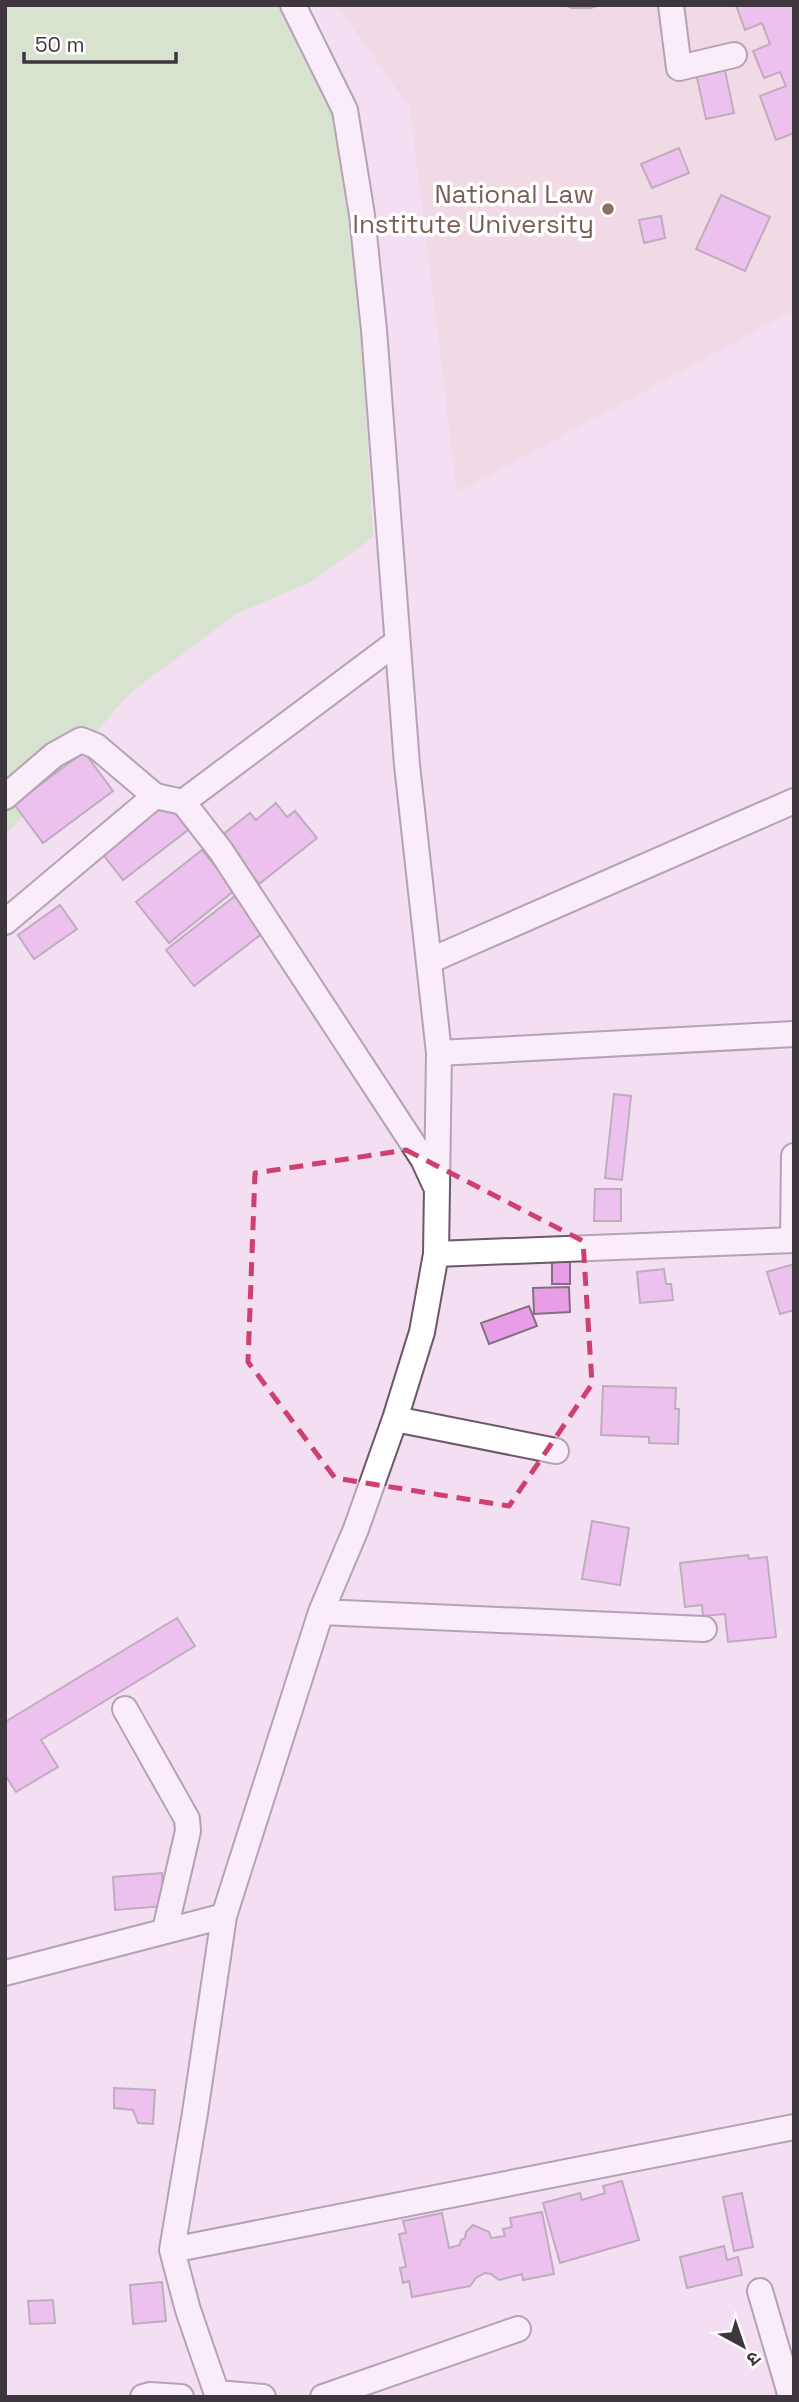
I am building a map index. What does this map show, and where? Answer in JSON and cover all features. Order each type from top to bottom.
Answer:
[{"type":"street","points":[[263,2397],[217,2395],[188,2310],[172,2250],[224,1916],[321,1612],[356,1529],[396,1419],[422,1332],[436,1254],[438,1193],[439,1053],[407,765],[374,330],[362,215],[345,110],[293,5]]},
{"type":"street","points":[[671,5],[678,68],[734,55]]},
{"type":"street","points":[[183,802],[397,642]]},
{"type":"street","points":[[5,797],[54,755],[80,740],[96,746],[155,796],[183,802],[221,850],[416,1147],[438,1193]]},
{"type":"street","points":[[5,922],[155,796]]},
{"type":"street","points":[[429,961],[794,801]]},
{"type":"street","points":[[439,1053],[794,1034]]},
{"type":"street","points":[[436,1254],[794,1240],[794,1156]]},
{"type":"street","points":[[396,1419],[556,1451]]},
{"type":"street","points":[[321,1612],[704,1629]]},
{"type":"street","points":[[125,1709],[187,1819],[188,1831],[165,1930]]},
{"type":"street","points":[[5,1973],[224,1916]]},
{"type":"street","points":[[172,2250],[794,2127]]},
{"type":"street","points":[[760,2291],[791,2397]]},
{"type":"street","points":[[323,2397],[518,2329]]},
{"type":"street","points":[[143,2397],[181,2397]]},
{"type":"highlighted area","points":[[406,1150],[583,1241],[592,1384],[509,1506],[335,1478],[248,1362],[255,1173]]},
{"type":"shaded area","name":"National Law Institute University","points":[[337,5],[794,5],[794,310],[457,493],[410,108]]},
{"type":"green space","points":[[5,5],[296,5],[336,127],[360,311],[373,537],[311,582],[237,613],[131,692],[5,836]]},
{"type":"building","points":[[565,5],[599,5],[572,8]]},
{"type":"building","points":[[736,5],[794,5],[794,133],[776,140],[760,96],[786,86],[780,72],[764,78],[753,51],[770,44],[762,23],[745,30]]},
{"type":"building","points":[[724,66],[734,113],[706,119],[696,73]]},
{"type":"building","points":[[679,148],[689,173],[652,188],[641,164]]},
{"type":"building","points":[[721,195],[770,217],[745,271],[696,249]]},
{"type":"building","points":[[661,216],[665,238],[644,243],[639,220]]},
{"type":"building","points":[[84,752],[113,791],[43,843],[14,804]]},
{"type":"building","points":[[167,802],[188,830],[123,880],[101,852]]},
{"type":"building","points":[[276,803],[287,817],[295,811],[317,838],[259,884],[221,836],[250,813],[256,820]]},
{"type":"building","points":[[202,850],[235,890],[169,943],[136,902]]},
{"type":"building","points":[[235,896],[264,932],[194,986],[166,950]]},
{"type":"building","points":[[60,905],[77,929],[34,959],[18,935]]},
{"type":"building","points":[[614,1094],[631,1096],[622,1180],[605,1178]]},
{"type":"building","points":[[595,1189],[621,1189],[621,1221],[594,1221]]},
{"type":"building","points":[[552,1251],[570,1251],[570,1284],[552,1284]]},
{"type":"building","points":[[794,1264],[794,1310],[780,1314],[767,1272]]},
{"type":"building","points":[[664,1269],[666,1284],[671,1284],[673,1300],[640,1303],[637,1272]]},
{"type":"building","points":[[569,1287],[570,1312],[534,1314],[533,1288]]},
{"type":"building","points":[[529,1306],[537,1326],[489,1344],[481,1323]]},
{"type":"building","points":[[603,1386],[676,1388],[675,1409],[679,1409],[678,1444],[649,1443],[649,1437],[601,1435]]},
{"type":"building","points":[[592,1521],[629,1528],[620,1585],[582,1579]]},
{"type":"building","points":[[748,1555],[749,1559],[767,1557],[776,1637],[728,1642],[725,1614],[703,1616],[702,1605],[685,1607],[680,1563]]},
{"type":"building","points":[[177,1618],[195,1646],[41,1740],[58,1767],[16,1792],[5,1775],[5,1722]]},
{"type":"building","points":[[162,1873],[164,1906],[115,1910],[113,1877]]},
{"type":"building","points":[[114,2088],[155,2090],[153,2124],[138,2123],[133,2110],[114,2108]]},
{"type":"building","points":[[622,2181],[639,2240],[560,2263],[543,2203],[580,2193],[582,2200],[605,2193],[603,2186]]},
{"type":"building","points":[[742,2193],[753,2247],[734,2251],[723,2197]]},
{"type":"building","points":[[542,2212],[554,2274],[523,2280],[522,2274],[499,2280],[485,2273],[476,2278],[470,2286],[412,2297],[409,2281],[403,2283],[400,2268],[406,2267],[399,2234],[406,2233],[403,2221],[442,2213],[449,2248],[460,2245],[473,2225],[489,2232],[491,2238],[505,2236],[503,2229],[512,2227],[510,2218]]},
{"type":"building","points":[[724,2246],[727,2260],[738,2257],[742,2275],[687,2288],[680,2257]]},
{"type":"building","points":[[162,2282],[166,2321],[133,2324],[130,2285]]},
{"type":"building","points":[[53,2300],[55,2323],[30,2324],[28,2301]]},
{"type":"place","name":"National Law Institute University","points":[[608,209]]}]
